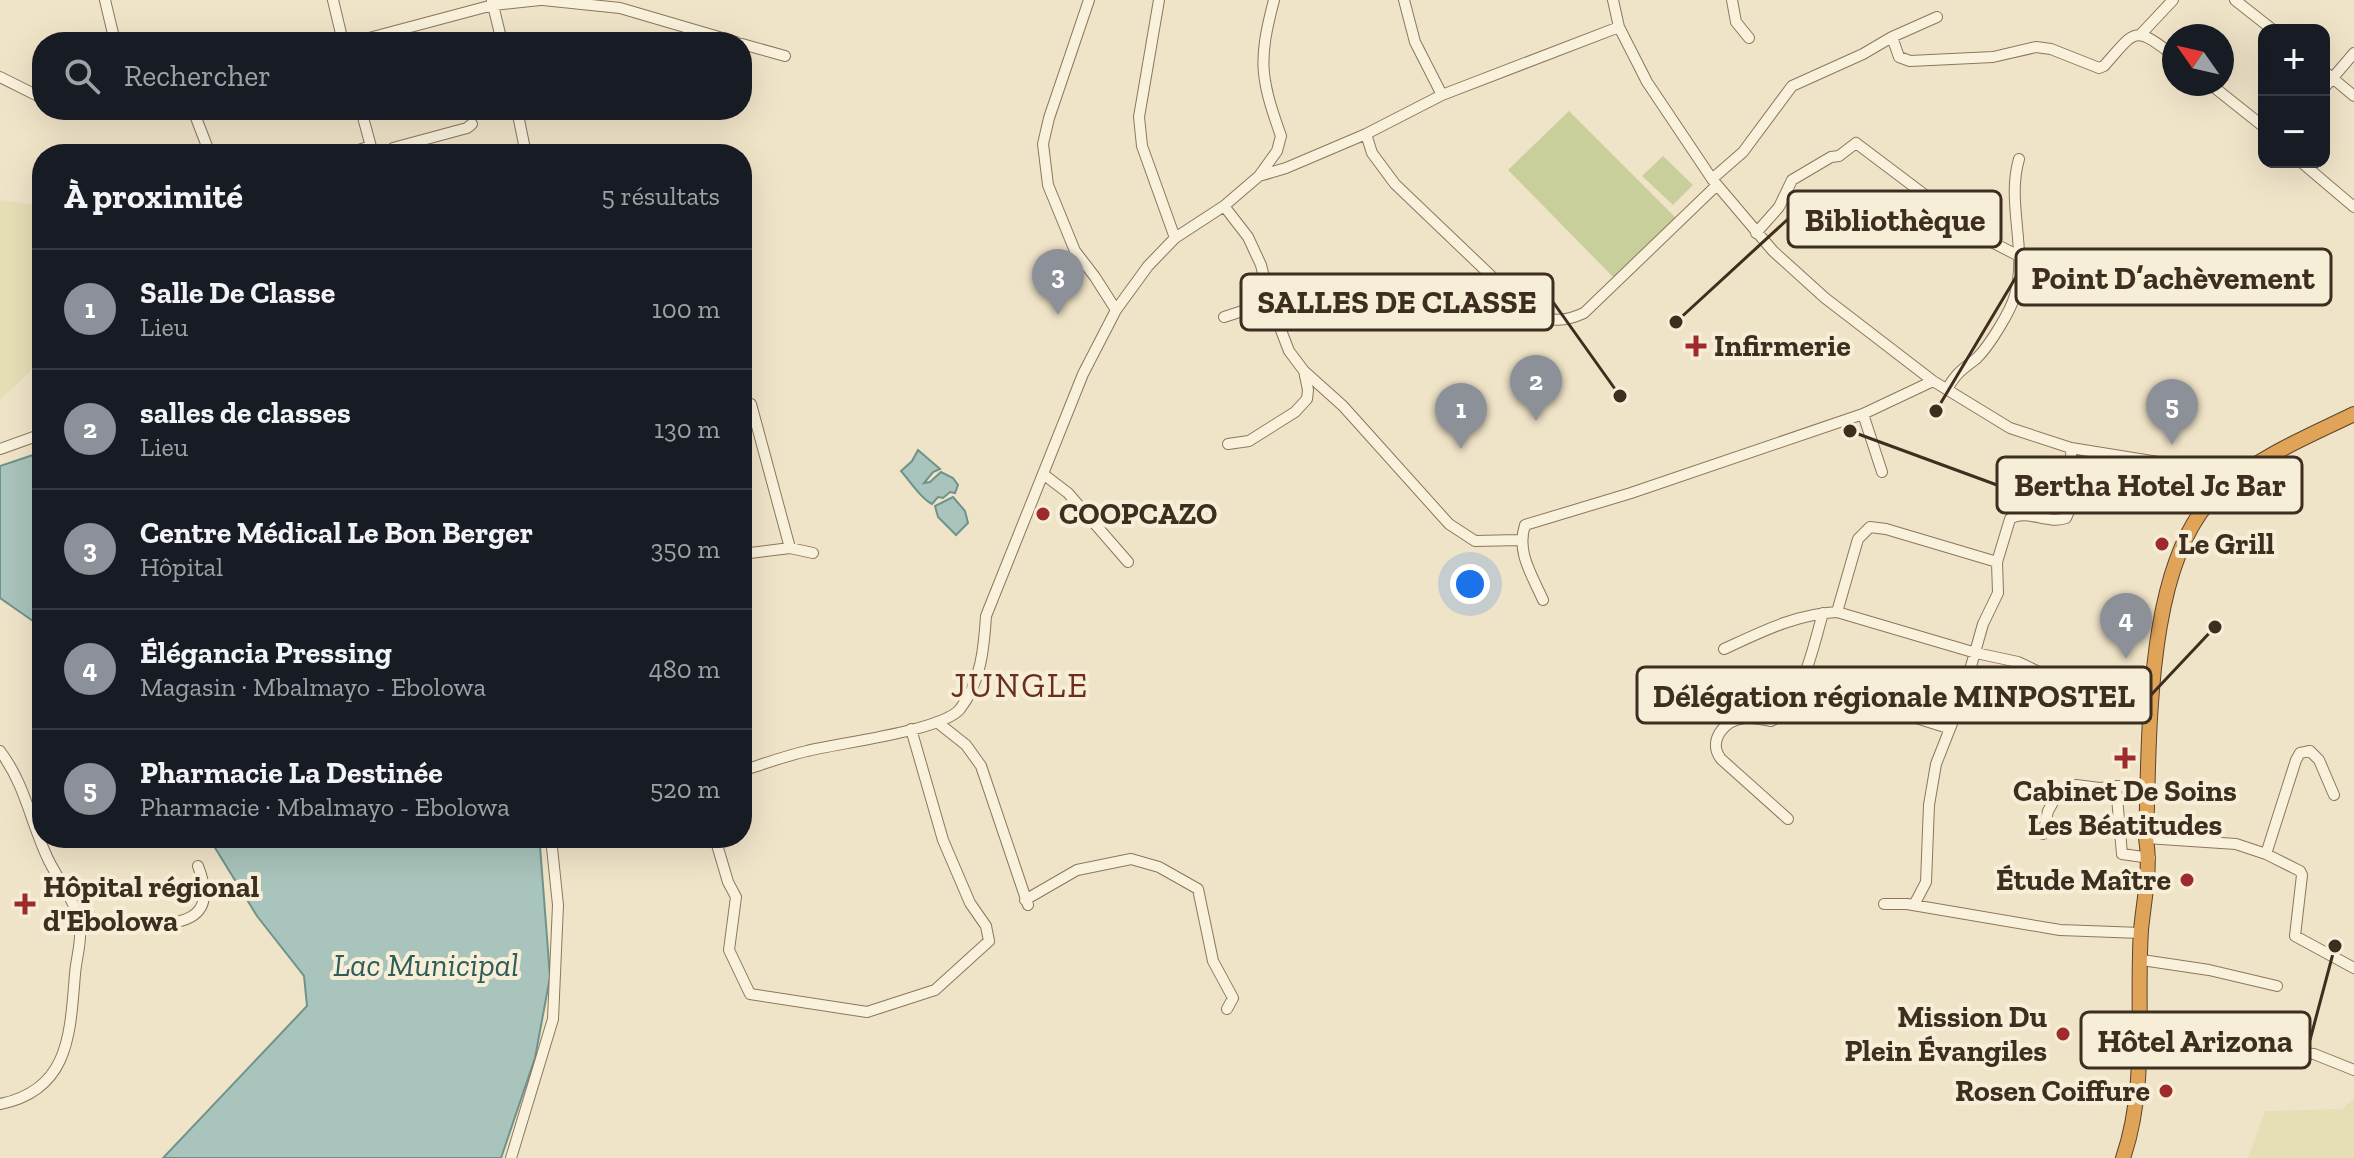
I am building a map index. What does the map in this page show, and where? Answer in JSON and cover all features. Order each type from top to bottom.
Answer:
[{"type":"highway","points":[[2123,1158],[2135,1113],[2140,1036],[2141,933],[2150,858],[2146,838],[2153,683],[2157,637],[2170,574],[2202,513],[2220,489],[2268,457],[2354,414]]},
{"type":"street","points":[[105,0],[113,32]]},
{"type":"street","points":[[333,0],[341,32]]},
{"type":"street","points":[[388,32],[492,2],[548,0],[620,8],[702,32]]},
{"type":"street","points":[[1089,0],[1043,144],[1048,185],[1075,251],[1116,310]]},
{"type":"street","points":[[1159,0],[1139,117],[1142,146],[1175,238]]},
{"type":"street","points":[[752,768],[806,751],[937,722],[958,712],[984,657],[986,616],[1083,374],[1116,310],[1148,266],[1175,238],[1224,206],[1259,176],[1280,144],[1281,136],[1263,80],[1265,32],[1274,0]]},
{"type":"street","points":[[1404,0],[1415,42],[1442,95]]},
{"type":"street","points":[[1613,0],[1619,27],[1659,101],[1714,182],[1756,233],[1816,290],[1933,381],[2010,428],[2071,448],[2164,463],[2233,481]]},
{"type":"street","points":[[1732,0],[1736,22],[1749,38]]},
{"type":"street","points":[[1892,37],[1903,60],[1993,57],[2036,47],[2051,49],[2099,68],[2129,38],[2141,34],[2173,0]]},
{"type":"street","points":[[2235,0],[2265,24]]},
{"type":"street","points":[[492,2],[500,32]]},
{"type":"street","points":[[1366,134],[1372,153],[1395,184],[1530,313],[1554,322],[1566,321],[1584,313],[1743,152],[1792,86],[1937,17]]},
{"type":"street","points":[[1259,176],[1286,168],[1366,134],[1442,95],[1619,27]]},
{"type":"street","points":[[2141,34],[2162,47]]},
{"type":"street","points":[[752,47],[785,56]]},
{"type":"street","points":[[2330,73],[2354,53]]},
{"type":"street","points":[[2330,75],[2354,96]]},
{"type":"street","points":[[0,77],[32,93]]},
{"type":"street","points":[[2225,96],[2258,122]]},
{"type":"street","points":[[197,120],[206,144]]},
{"type":"street","points":[[364,120],[370,144]]},
{"type":"street","points":[[519,120],[524,144]]},
{"type":"street","points":[[408,144],[472,124]]},
{"type":"street","points":[[1756,233],[1779,207],[1792,180],[1831,157],[1839,156],[1856,143],[1978,235],[2017,255]]},
{"type":"street","points":[[1947,389],[1962,368],[1978,357],[2012,303],[2019,277],[2013,184],[2019,159]]},
{"type":"street","points":[[2308,168],[2354,207]]},
{"type":"street","points":[[1224,206],[1248,237],[1261,265],[1270,302],[1289,351],[1304,371],[1343,406],[1449,524],[1475,541],[1520,540]]},
{"type":"street","points":[[1224,317],[1270,302]]},
{"type":"street","points":[[1228,444],[1249,441],[1295,412],[1307,399],[1304,371]]},
{"type":"street","points":[[1543,600],[1523,555],[1520,540],[1525,525],[1631,493],[1863,414],[1933,381]]},
{"type":"street","points":[[752,408],[790,548]]},
{"type":"street","points":[[1863,414],[1882,472]]},
{"type":"street","points":[[0,449],[32,438]]},
{"type":"street","points":[[1914,905],[1926,882],[1929,805],[1936,764],[1962,698],[1983,624],[1998,593],[1997,562],[2010,519],[2014,516],[2058,521],[2066,518],[2070,512],[2071,448]]},
{"type":"street","points":[[2164,463],[2202,513]]},
{"type":"street","points":[[1043,474],[1068,493],[1128,562]]},
{"type":"street","points":[[1837,612],[1858,539],[1870,527],[1997,562]]},
{"type":"street","points":[[752,553],[790,548],[813,553]]},
{"type":"street","points":[[1724,649],[1783,622],[1837,612],[1976,653],[2018,662],[2041,673],[2089,680],[2153,683]]},
{"type":"street","points":[[1788,819],[1721,759],[1715,752],[1715,742],[1720,730],[1732,722],[1744,718],[1776,719],[1802,685],[1823,613]]},
{"type":"street","points":[[1802,685],[1831,700],[1897,712],[1948,728]]},
{"type":"street","points":[[937,722],[966,745],[981,766],[1027,902],[1077,870],[1131,859],[1159,867],[1198,889],[1213,961],[1233,998],[1227,1009]]},
{"type":"street","points":[[718,848],[736,897],[729,950],[750,994],[867,1012],[935,990],[989,941],[986,926],[970,903],[943,840],[911,729]]},
{"type":"street","points":[[0,751],[11,765],[32,810]]},
{"type":"street","points":[[2266,854],[2300,753],[2310,751],[2319,760],[2334,795]]},
{"type":"street","points":[[2043,834],[2048,811],[2056,797],[2076,785],[2100,788],[2149,783]]},
{"type":"street","points":[[2116,786],[2122,854],[2150,858]]},
{"type":"street","points":[[2146,838],[2226,842],[2266,854],[2300,871],[2295,936],[2354,968]]},
{"type":"street","points":[[0,1104],[18,1100],[38,1090],[52,1076],[62,1057],[73,1009],[80,930],[69,892],[50,863],[45,848]]},
{"type":"street","points":[[511,1158],[555,1010],[558,905],[552,848]]},
{"type":"street","points":[[80,930],[114,925],[162,925],[194,917],[206,895],[198,866]]},
{"type":"street","points":[[1884,904],[1914,905],[2060,930],[2141,933]]},
{"type":"street","points":[[2142,960],[2209,970],[2277,986]]},
{"type":"street","points":[[2140,1036],[2224,1048],[2314,1054],[2354,1070]]},
{"type":"shaded area","points":[[0,200],[32,205],[32,370],[0,400]]},
{"type":"shaded area","points":[[2354,1098],[2354,1158],[2248,1158],[2265,1111],[2342,1109]]},
{"type":"green space","points":[[1569,111],[1677,219],[1615,279],[1508,170]]},
{"type":"green space","points":[[1663,156],[1693,185],[1673,205],[1642,176]]},
{"type":"water","points":[[918,450],[940,469],[924,483],[930,482],[941,472],[953,478],[958,485],[955,493],[938,497],[932,504],[916,489],[901,471]]},
{"type":"water","points":[[32,455],[32,620],[0,598],[0,466]]},
{"type":"water","points":[[953,497],[965,511],[968,523],[956,535],[938,517],[935,506]]},
{"type":"water","name":"Lac Municipal","points":[[215,848],[540,848],[550,977],[535,1058],[501,1158],[163,1158],[307,1006],[304,976],[257,916]]},
{"type":"place","name":"Centre Médical Le Bon Berger","points":[[1058,315]]},
{"type":"place","name":"Bibliothèque","points":[[1676,322]]},
{"type":"place","name":"Infirmerie","points":[[1696,346]]},
{"type":"place","name":"SALLES DE CLASSE","points":[[1620,396]]},
{"type":"place","name":"Point D’achèvement","points":[[1936,411]]},
{"type":"place","name":"salles de classes","points":[[1536,421]]},
{"type":"place","name":"Bertha Hotel Jc Bar","points":[[1850,431]]},
{"type":"place","name":"Pharmacie La Destinée","points":[[2172,445]]},
{"type":"place","name":"Salle De Classe","points":[[1461,449]]},
{"type":"place","name":"COOPCAZO","points":[[1043,514]]},
{"type":"place","name":"Le Grill","points":[[2162,544]]},
{"type":"place","name":"Délégation régionale MINPOSTEL","points":[[2215,627]]},
{"type":"place","name":"Élégancia Pressing","points":[[2126,659]]},
{"type":"place","name":"Cabinet De Soins Les Béatitudes","points":[[2125,758]]},
{"type":"place","name":"Étude Maître","points":[[2187,880]]},
{"type":"place","name":"Hôpital régional d'Ebolowa","points":[[25,904]]},
{"type":"place","name":"Hôtel Arizona","points":[[2335,946]]},
{"type":"place","name":"Mission Du Plein Évangiles","points":[[2063,1034]]},
{"type":"place","name":"Rosen Coiffure","points":[[2166,1091]]},
{"type":"district","name":"JUNGLE","points":[[1020,685]]}]
